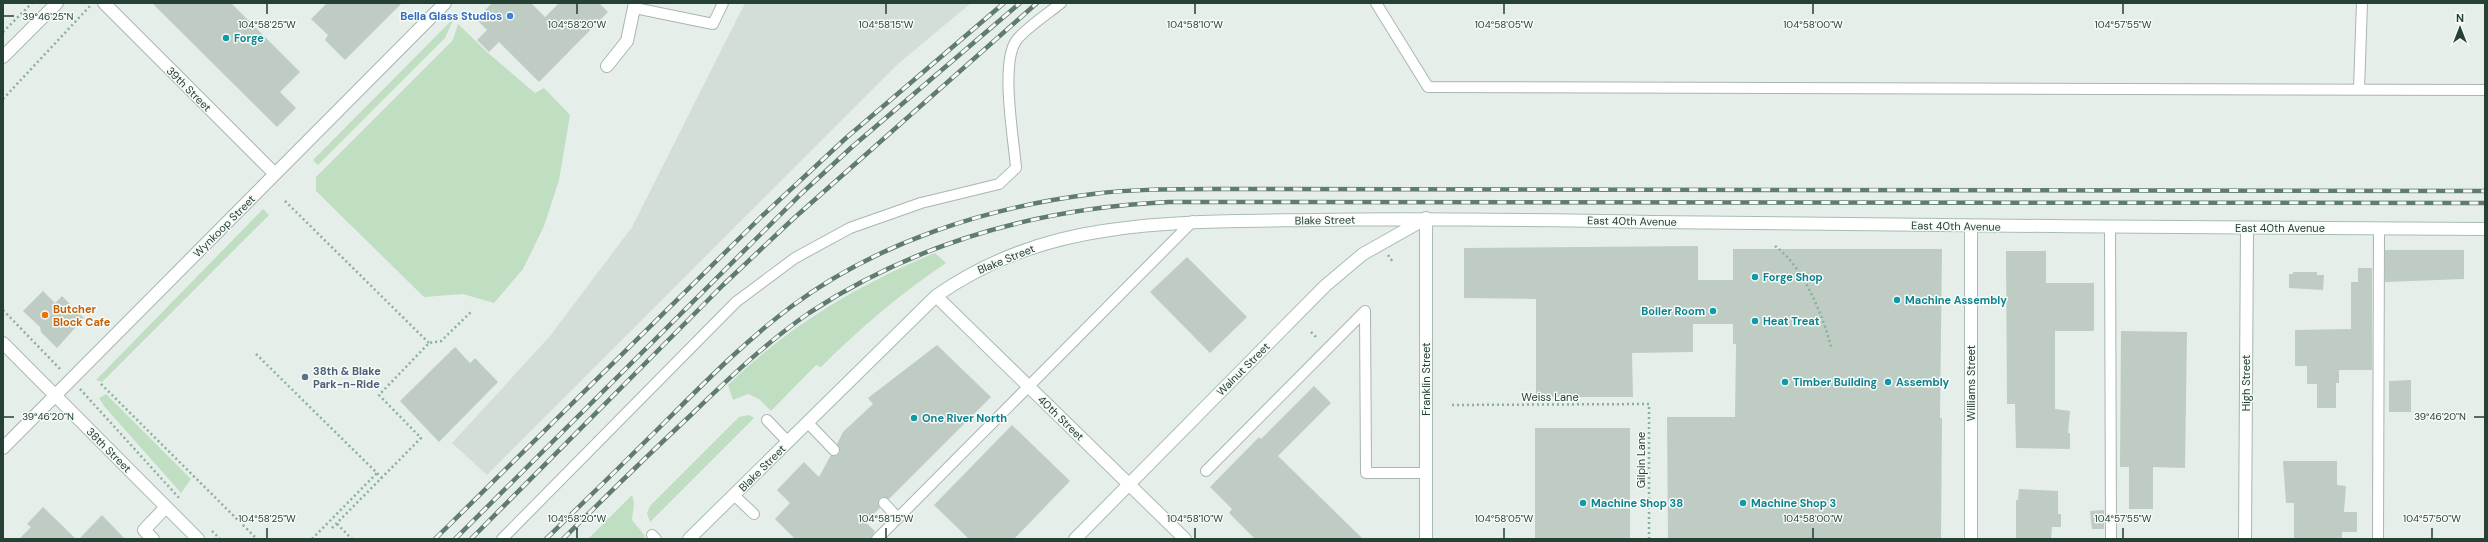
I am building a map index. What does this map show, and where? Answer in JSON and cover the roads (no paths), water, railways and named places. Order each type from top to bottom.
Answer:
[{"type":"street","points":[[3,57],[57,3]]},
{"type":"street","name":"39th Street","points":[[104,3],[275,174]]},
{"type":"street","name":"Wynkoop Street","points":[[3,448],[445,3]]},
{"type":"street","points":[[607,66],[627,41],[635,5]]},
{"type":"street","name":"Blake Street","points":[[689,539],[936,296],[985,266],[1047,243],[1098,231],[1193,222],[1426,218]]},
{"type":"street","name":"East 40th Avenue","points":[[1426,218],[1971,226],[2485,229]]},
{"type":"street","name":"Franklin Street","points":[[1426,218],[1426,539]]},
{"type":"street","name":"Walnut Street","points":[[1075,539],[1325,286],[1363,254],[1426,218]]},
{"type":"street","name":"Williams Street","points":[[1971,226],[1971,539]]},
{"type":"street","name":"High Street","points":[[2245,539],[2247,228]]},
{"type":"street","name":"40th Street","points":[[936,296],[1185,539]]},
{"type":"street","name":"38th Street","points":[[3,343],[198,539]]},
{"type":"street","points":[[153,539],[144,530],[166,507]]},
{"type":"lane","points":[[635,5],[713,24],[723,3]]},
{"type":"lane","points":[[502,539],[736,302],[795,258],[850,228],[921,203],[999,184],[1016,168],[1009,87],[1009,61],[1016,41],[1061,3]]},
{"type":"lane","points":[[1376,3],[1428,87],[2485,90]]},
{"type":"lane","points":[[2359,89],[2362,3]]},
{"type":"lane","points":[[877,539],[1193,222]]},
{"type":"lane","points":[[2110,227],[2111,539]]},
{"type":"lane","points":[[2378,539],[2379,228]]},
{"type":"lane","points":[[1206,471],[1365,311],[1366,473],[1426,473]]},
{"type":"lane","points":[[767,420],[788,442]]},
{"type":"lane","points":[[808,422],[834,450]]},
{"type":"lane","points":[[734,495],[754,514]]},
{"type":"lane","points":[[884,503],[898,518]]},
{"type":"railway","points":[[435,539],[762,216],[846,138],[1004,3]]},
{"type":"railway","points":[[455,539],[802,193],[853,146],[1020,3]]},
{"type":"railway","points":[[471,539],[723,285],[793,219],[1037,3]]},
{"type":"railway","points":[[546,539],[731,358],[776,318],[825,283],[861,263],[897,246],[935,231],[974,218],[1053,200],[1108,192],[1184,189],[2485,191]]},
{"type":"railway","points":[[563,539],[643,460],[734,374],[763,348],[809,313],[850,288],[937,248],[982,233],[1027,221],[1074,212],[1169,202],[2485,203]]},
{"type":"place","name":"Bella Glass Studios","points":[[510,16]]},
{"type":"place","name":"Forge","points":[[226,38]]},
{"type":"place","name":"Forge Shop","points":[[1755,277]]},
{"type":"place","name":"Machine Assembly","points":[[1897,300]]},
{"type":"place","name":"Boiler Room","points":[[1713,311]]},
{"type":"place","name":"Butcher Block Cafe","points":[[45,315]]},
{"type":"place","name":"Heat Treat","points":[[1755,321]]},
{"type":"place","name":"38th & Blake Park-n-Ride","points":[[305,377]]},
{"type":"place","name":"Timber Building","points":[[1785,382]]},
{"type":"place","name":"Assembly","points":[[1888,382]]},
{"type":"place","name":"One River North","points":[[914,418]]},
{"type":"place","name":"Machine Shop 38","points":[[1583,503]]},
{"type":"place","name":"Machine Shop 3","points":[[1743,503]]}]
